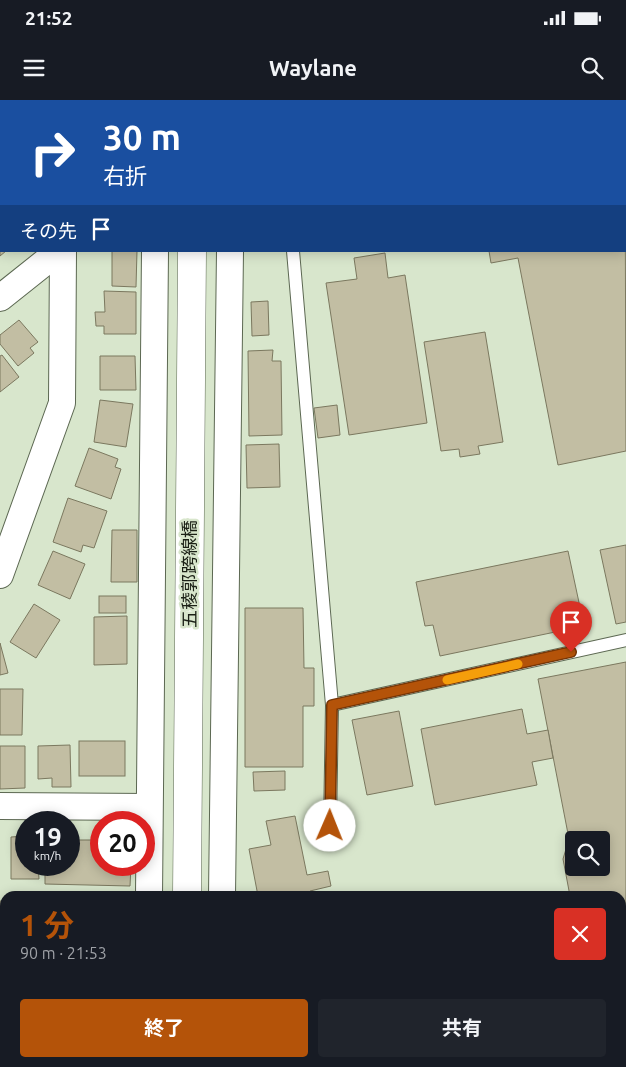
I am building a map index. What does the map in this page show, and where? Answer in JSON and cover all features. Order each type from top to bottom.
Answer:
[{"type":"main road","name":"五稜郭跨線橋","points":[[187,891],[192,252]]},
{"type":"street","points":[[0,298],[58,252]]},
{"type":"street","points":[[0,575],[62,403],[63,252]]},
{"type":"street","points":[[148,891],[155,252]]},
{"type":"street","points":[[222,891],[230,252]]},
{"type":"street","points":[[0,806],[149,806]]},
{"type":"lane","points":[[293,252],[332,705],[330,826]]},
{"type":"lane","points":[[332,705],[626,640]]},
{"type":"building","points":[[112,252],[137,252],[136,287],[112,286]]},
{"type":"building","points":[[489,252],[625,252],[626,451],[558,465],[518,258],[491,263]]},
{"type":"building","points":[[385,253],[388,278],[405,275],[427,423],[349,435],[326,283],[357,279],[354,258]]},
{"type":"building","points":[[104,291],[136,292],[136,334],[104,334],[104,326],[96,326],[95,312],[105,312]]},
{"type":"building","points":[[268,301],[269,335],[252,336],[251,302]]},
{"type":"building","points":[[19,320],[38,342],[30,348],[34,353],[18,366],[0,344],[0,335]]},
{"type":"building","points":[[485,332],[503,442],[478,446],[480,454],[460,457],[459,449],[441,451],[424,342]]},
{"type":"building","points":[[273,350],[272,361],[281,361],[282,435],[249,436],[248,351]]},
{"type":"building","points":[[2,355],[19,377],[0,392],[0,356]]},
{"type":"building","points":[[100,356],[135,356],[136,390],[100,390]]},
{"type":"building","points":[[100,400],[133,404],[126,447],[94,442]]},
{"type":"building","points":[[337,405],[340,435],[318,438],[314,408]]},
{"type":"building","points":[[279,444],[280,487],[247,488],[246,445]]},
{"type":"building","points":[[89,448],[118,459],[115,467],[121,469],[111,499],[75,486]]},
{"type":"building","points":[[68,498],[107,511],[94,548],[83,545],[81,552],[53,542]]},
{"type":"building","points":[[112,530],[137,530],[137,582],[111,582]]},
{"type":"building","points":[[626,545],[626,622],[616,624],[600,550]]},
{"type":"building","points":[[53,551],[85,564],[70,599],[38,585]]},
{"type":"building","points":[[568,551],[584,626],[440,656],[433,625],[425,626],[416,582]]},
{"type":"building","points":[[99,596],[126,596],[126,613],[99,613]]},
{"type":"building","points":[[34,604],[60,620],[36,658],[10,642]]},
{"type":"building","points":[[245,608],[303,608],[304,668],[314,668],[314,706],[303,706],[303,767],[245,767]]},
{"type":"building","points":[[127,616],[127,664],[94,665],[94,617]]},
{"type":"building","points":[[0,643],[8,673],[0,675]]},
{"type":"building","points":[[626,662],[626,891],[569,891],[566,876],[610,876],[610,831],[567,831],[538,679]]},
{"type":"building","points":[[0,689],[23,689],[22,735],[0,735]]},
{"type":"building","points":[[522,709],[527,734],[548,730],[553,758],[532,762],[537,785],[435,805],[421,729]]},
{"type":"building","points":[[399,711],[413,786],[367,795],[352,720]]},
{"type":"building","points":[[79,741],[125,741],[125,776],[79,776]]},
{"type":"building","points":[[70,745],[71,787],[52,787],[52,778],[38,779],[38,746]]},
{"type":"building","points":[[0,746],[25,746],[25,788],[0,789]]},
{"type":"building","points":[[285,771],[285,790],[254,791],[253,772]]},
{"type":"building","points":[[295,816],[307,875],[328,871],[331,886],[310,891],[257,891],[249,849],[271,845],[266,821]]},
{"type":"building","points":[[11,837],[15,837],[15,876],[39,876],[39,879],[11,879]]},
{"type":"building","points":[[80,840],[90,840],[90,876],[130,876],[130,886],[45,884],[45,876],[80,876]]},
{"type":"building","points":[[565,852],[565,870],[563,859]]},
{"type":"slow traffic","points":[[447,680],[518,664]]},
{"type":"route","points":[[330,826],[332,705],[571,652]]}]
